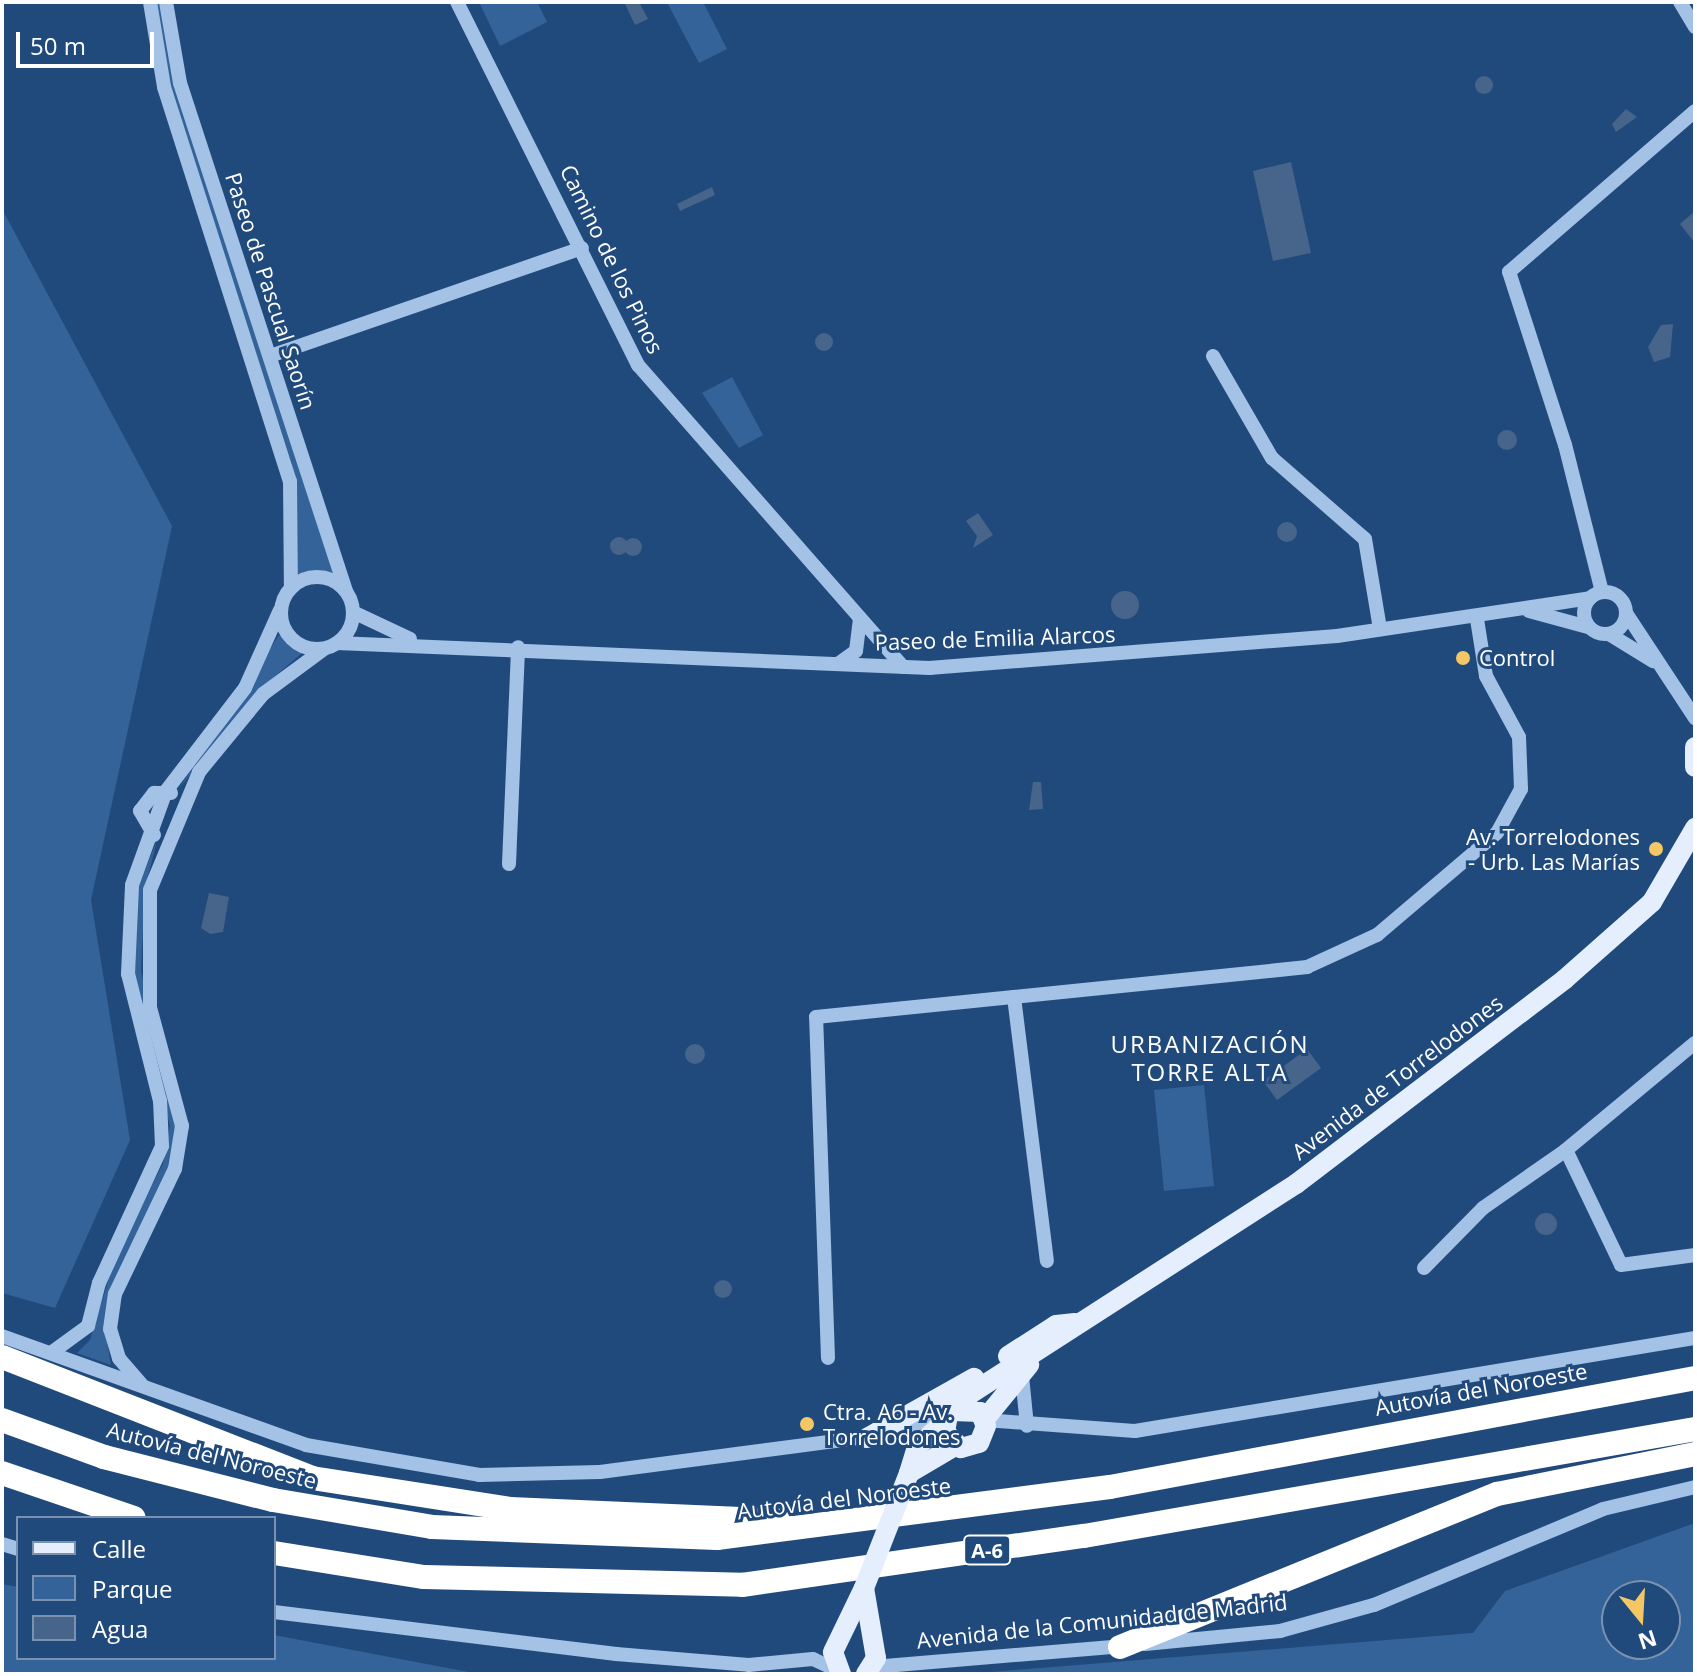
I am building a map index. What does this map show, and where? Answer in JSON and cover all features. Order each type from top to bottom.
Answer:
[{"type":"highway","points":[[2,1357],[312,1478],[510,1509],[844,1526]]},
{"type":"highway","name":"Autovía del Noroeste","points":[[2,1420],[104,1457],[258,1496],[432,1527],[717,1538],[844,1526],[1110,1487],[1695,1378]]},
{"type":"highway","name":"A-6","points":[[276,1553],[424,1577],[742,1585],[1084,1536],[1695,1429]]},
{"type":"highway","points":[[1120,1647],[1497,1494],[1695,1454]]},
{"type":"highway","points":[[2,1473],[128,1516]]},
{"type":"main road","points":[[1695,747],[1695,767]]},
{"type":"main road","name":"Avenida de Torrelodones","points":[[856,1616],[917,1447],[949,1415],[1296,1184],[1565,979],[1652,902],[1695,828]]},
{"type":"main road","name":"Avenida de Torrelodones","points":[[867,1438],[1056,1325],[1086,1321]]},
{"type":"main road","name":"Avenida de Torrelodones","points":[[955,1446],[979,1443],[985,1419],[1043,1351]]},
{"type":"main road","points":[[909,1473],[955,1446],[949,1415],[973,1407],[985,1419]]},
{"type":"main road","points":[[839,1672],[833,1652],[856,1616]]},
{"type":"main road","name":"Avenida de la Comunidad de Madrid","points":[[856,1616],[871,1672]]},
{"type":"street","name":"Paseo de Pascual Saorín","points":[[150,2],[164,87],[290,481],[291,588]]},
{"type":"street","name":"Paseo de Pascual Saorín","points":[[166,2],[180,83],[346,591]]},
{"type":"street","name":"Camino de los Pinos","points":[[457,2],[638,365],[903,667]]},
{"type":"street","points":[[1680,2],[1695,27]]},
{"type":"street","points":[[1588,627],[1596,595],[1565,445],[1509,272],[1695,111]]},
{"type":"street","points":[[270,356],[582,248]]},
{"type":"street","points":[[1213,356],[1272,458],[1365,539],[1380,629]]},
{"type":"street","points":[[51,1353],[88,1326],[108,1261],[162,1146],[126,945],[132,885],[148,833],[166,791],[245,688],[291,588],[325,578],[346,591],[353,612],[331,646],[263,694],[182,799],[165,839],[150,890],[146,971],[179,1099],[180,1148],[115,1294],[110,1329],[119,1358],[143,1386]]},
{"type":"street","points":[[1596,595],[1619,597],[1657,663],[1695,718]]},
{"type":"street","name":"Paseo de Emilia Alarcos","points":[[331,646],[418,642],[903,667],[1175,653],[1477,619],[1596,595]]},
{"type":"street","points":[[280,610],[292,640],[331,646]]},
{"type":"street","name":"Paseo de Emilia Alarcos","points":[[1525,610],[1609,634],[1657,663]]},
{"type":"street","name":"Paseo de Emilia Alarcos","points":[[353,612],[418,642]]},
{"type":"street","points":[[1609,634],[1626,613]]},
{"type":"street","points":[[838,664],[856,651],[860,618]]},
{"type":"street","points":[[828,1358],[816,1017],[1307,967],[1377,935],[1497,833],[1521,789],[1519,737],[1486,676],[1477,619]]},
{"type":"street","points":[[509,864],[518,647]]},
{"type":"street","points":[[166,791],[182,799]]},
{"type":"street","points":[[148,833],[165,839]]},
{"type":"street","points":[[1014,997],[1047,1261]]},
{"type":"street","points":[[1424,1268],[1483,1208],[1566,1150],[1695,1043]]},
{"type":"street","points":[[1566,1150],[1621,1265],[1695,1255]]},
{"type":"street","points":[[2,1336],[306,1445],[479,1475],[600,1472],[867,1438],[949,1415]]},
{"type":"street","points":[[985,1419],[1027,1426],[1135,1431],[1695,1338]]},
{"type":"street","points":[[1023,1371],[1019,1398],[1027,1426]]},
{"type":"street","name":"Avenida de la Comunidad de Madrid","points":[[871,1672],[936,1661],[1280,1631],[1374,1605],[1603,1509],[1695,1487]]},
{"type":"street","points":[[276,1612],[645,1656],[749,1665],[813,1659],[839,1672]]},
{"type":"street","points":[[904,1674],[936,1661]]},
{"type":"green space","points":[[155,2],[162,2],[333,572],[296,575],[292,464],[169,86]]},
{"type":"green space","points":[[479,2],[537,2],[547,22],[500,46]]},
{"type":"green space","points":[[703,2],[727,49],[699,63],[668,4]]},
{"type":"green space","points":[[2,209],[172,526],[91,900],[130,1140],[55,1308],[2,1293]]},
{"type":"green space","points":[[732,377],[763,435],[739,448],[702,393]]},
{"type":"green space","points":[[279,635],[302,653],[259,690],[178,790]]},
{"type":"green space","points":[[157,840],[145,889],[141,971],[177,1126],[169,1167],[109,1292],[104,1326],[111,1365],[77,1353],[90,1340],[118,1249],[163,1164],[170,1126],[133,972],[138,888]]},
{"type":"green space","points":[[1204,1085],[1214,1186],[1164,1191],[1154,1090]]},
{"type":"green space","points":[[1695,1523],[1695,1674],[965,1674],[1473,1633],[1505,1591]]},
{"type":"green space","points":[[2,1584],[16,1587],[16,1660],[276,1660],[276,1635],[479,1674],[2,1674]]},
{"type":"water","points":[[624,2],[639,2],[648,19],[635,25]]},
{"type":"water","points":[[1484,76],[1493,85],[1484,94],[1475,85]]},
{"type":"water","points":[[1626,109],[1637,117],[1616,132],[1612,124]]},
{"type":"water","points":[[1291,162],[1311,253],[1273,261],[1253,171]]},
{"type":"water","points":[[712,187],[715,195],[680,211],[677,204]]},
{"type":"water","points":[[1695,211],[1695,241],[1694,242],[1680,224]]},
{"type":"water","points":[[1673,324],[1670,357],[1654,362],[1648,347],[1661,325]]},
{"type":"water","points":[[820,333],[828,333],[833,342],[831,349],[820,351],[815,346],[815,338]]},
{"type":"water","points":[[1507,430],[1514,433],[1517,440],[1514,447],[1507,450],[1500,447],[1497,440],[1500,433]]},
{"type":"water","points":[[978,513],[993,535],[973,548],[977,536],[966,521]]},
{"type":"water","points":[[1287,522],[1294,525],[1297,532],[1294,539],[1287,542],[1280,539],[1277,532],[1280,525]]},
{"type":"water","points":[[615,537],[623,537],[628,546],[626,553],[615,555],[610,550],[610,542]]},
{"type":"water","points":[[633,538],[642,547],[633,556],[624,547]]},
{"type":"water","points":[[1125,591],[1135,595],[1139,605],[1135,615],[1125,619],[1115,615],[1111,605],[1115,595]]},
{"type":"water","points":[[1033,782],[1041,782],[1043,809],[1029,810]]},
{"type":"water","points":[[209,893],[229,897],[223,932],[210,934],[201,928]]},
{"type":"water","points":[[691,1044],[699,1044],[705,1054],[699,1064],[691,1064],[685,1058],[685,1050]]},
{"type":"water","points":[[1307,1049],[1321,1068],[1277,1100],[1263,1081]]},
{"type":"water","points":[[1542,1213],[1550,1213],[1557,1224],[1550,1235],[1542,1235],[1535,1228],[1535,1220]]},
{"type":"water","points":[[719,1280],[727,1280],[732,1289],[730,1296],[719,1298],[714,1293],[714,1285]]},
{"type":"place","name":"Control","points":[[1463,658]]},
{"type":"place","name":"Av. Torrelodones - Urb. Las Marías","points":[[1656,849]]},
{"type":"place","name":"Ctra. A6 - Av. Torrelodones","points":[[807,1424]]},
{"type":"district","name":"URBANIZACIÓN TORRE ALTA","points":[[1210,1058]]}]
